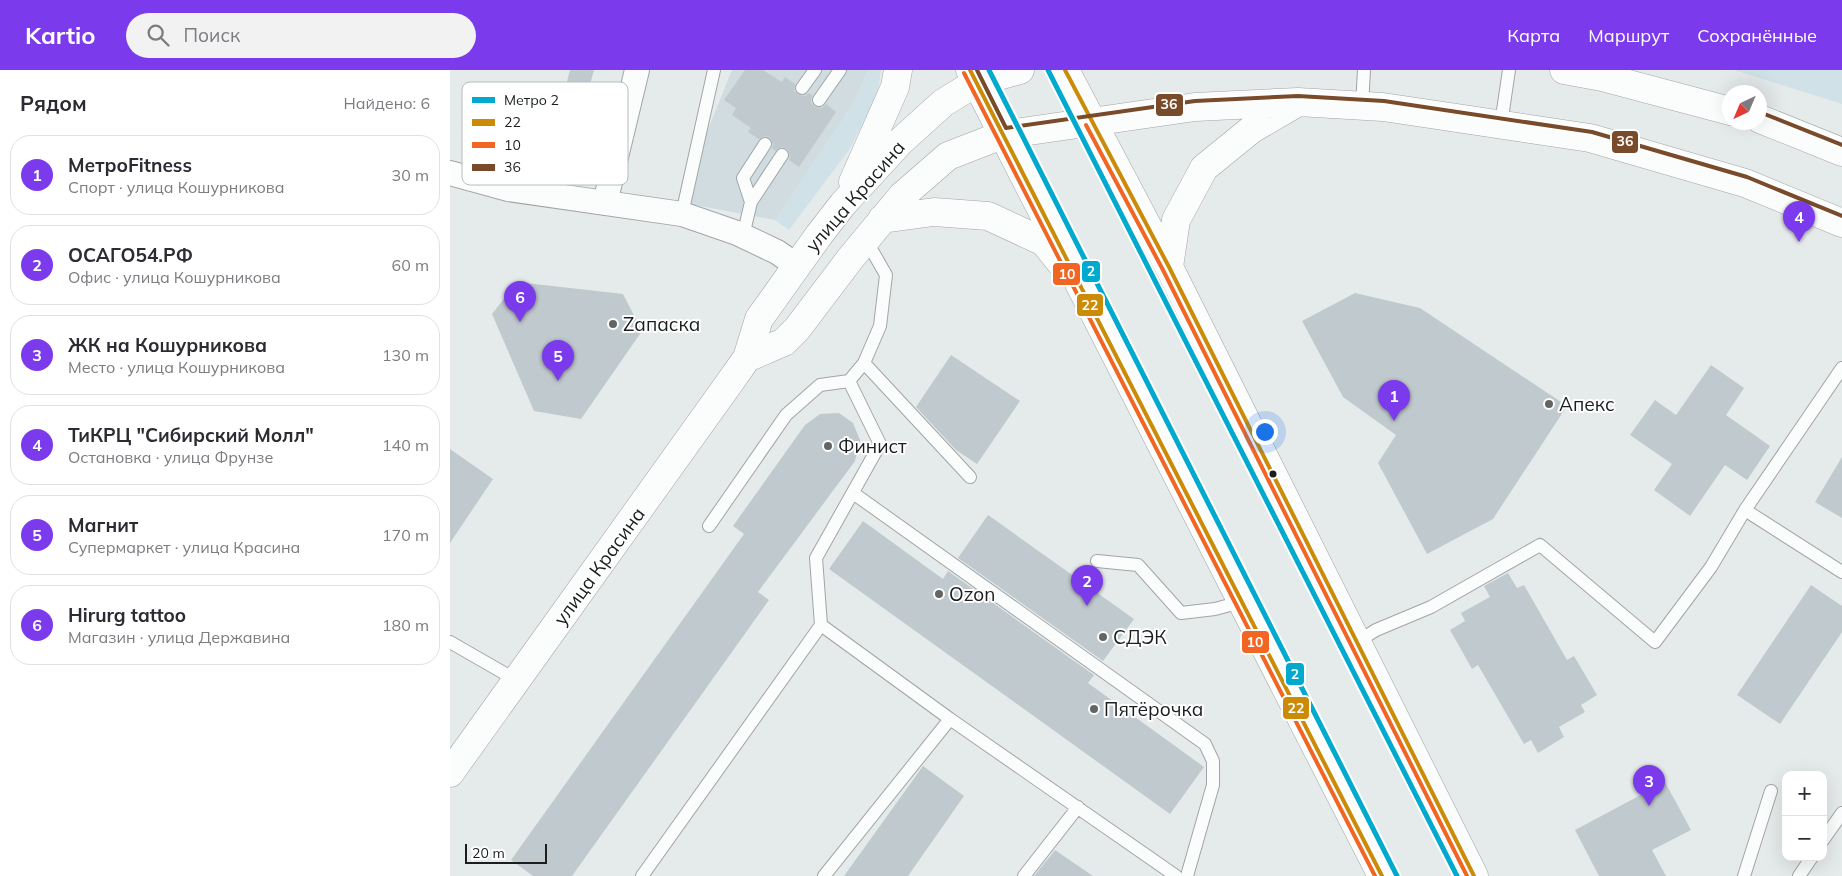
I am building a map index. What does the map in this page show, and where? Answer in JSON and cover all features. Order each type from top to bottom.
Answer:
[{"type":"main road","points":[[843,204],[895,87],[898,70]]},
{"type":"main road","name":"улица Красина","points":[[450,773],[747,358],[759,320],[843,204],[901,140],[974,76],[1020,70]]},
{"type":"main road","points":[[1066,70],[1169,268],[1474,876]]},
{"type":"main road","points":[[1564,70],[1602,77],[1722,109]]},
{"type":"main road","points":[[974,76],[1002,135],[1382,876]]},
{"type":"main road","points":[[1169,268],[1176,220],[1204,168],[1252,129],[1298,102]]},
{"type":"main road","name":"улица Красина","points":[[747,358],[784,342],[797,329],[850,259],[902,196],[948,156],[1002,135],[1195,107],[1298,102],[1362,106],[1416,111],[1590,138],[1746,183],[1842,224]]},
{"type":"main road","points":[[1767,122],[1842,152]]},
{"type":"main road","points":[[874,230],[934,212],[988,216],[1044,242],[1079,284]]},
{"type":"street","points":[[628,104],[636,70]]},
{"type":"street","points":[[494,185],[508,189],[682,214],[743,236],[777,252],[797,266]]},
{"type":"street","points":[[605,203],[609,185]]},
{"type":"lane","points":[[682,214],[714,70]]},
{"type":"lane","points":[[802,88],[815,70]]},
{"type":"lane","points":[[819,100],[840,70]]},
{"type":"lane","points":[[1362,106],[1364,70]]},
{"type":"lane","points":[[1500,124],[1509,70]]},
{"type":"lane","points":[[751,202],[743,178],[765,144]]},
{"type":"lane","points":[[743,236],[751,202],[782,155]]},
{"type":"lane","points":[[709,526],[786,415],[820,385],[849,381],[864,363],[880,326],[886,275],[874,230]]},
{"type":"lane","points":[[864,363],[970,477]]},
{"type":"lane","points":[[1357,642],[1376,630],[1431,607],[1540,545],[1655,642],[1711,568],[1745,510],[1842,368]]},
{"type":"lane","points":[[642,876],[821,625],[816,558],[880,444],[849,381]]},
{"type":"lane","points":[[853,493],[1205,744],[1213,761],[1212,785],[1187,876]]},
{"type":"lane","points":[[1745,510],[1842,572]]},
{"type":"lane","points":[[1097,561],[1138,565],[1181,612],[1215,609],[1241,602]]},
{"type":"lane","points":[[821,625],[950,719],[1176,876]]},
{"type":"lane","points":[[450,642],[516,680]]},
{"type":"lane","points":[[824,876],[950,719]]},
{"type":"lane","points":[[1744,876],[1771,791]]},
{"type":"lane","points":[[1024,876],[1078,807]]},
{"type":"lane","points":[[1827,834],[1842,813]]},
{"type":"lane","points":[[1799,876],[1809,861]]},
{"type":"shaded area","points":[[732,70],[868,70],[855,100],[844,118],[775,220],[679,202]]},
{"type":"shaded area","points":[[868,70],[881,70],[877,96],[849,150],[789,230],[775,220],[844,118],[855,100]]},
{"type":"shaded area","points":[[1734,70],[1842,70],[1842,104]]},
{"type":"building","points":[[570,70],[594,70],[591,82],[567,82]]},
{"type":"building","points":[[745,70],[763,70],[782,82],[785,77],[795,84],[794,91],[798,95],[805,96],[809,93],[812,95],[811,103],[815,107],[822,108],[826,104],[836,112],[799,167],[789,160],[790,155],[787,149],[782,147],[775,151],[772,148],[773,144],[770,138],[765,136],[759,139],[748,132],[751,128],[732,115],[736,108],[724,100]]},
{"type":"building","points":[[517,282],[623,294],[642,331],[581,419],[534,411],[492,314]]},
{"type":"building","points":[[1355,293],[1420,308],[1567,406],[1493,519],[1427,554],[1378,463],[1396,435],[1343,397],[1302,321]]},
{"type":"building","points":[[951,355],[1020,401],[977,464],[956,450],[916,407]]},
{"type":"building","points":[[1711,365],[1744,388],[1726,415],[1770,446],[1747,480],[1725,465],[1690,516],[1654,490],[1672,464],[1630,435],[1655,400],[1676,415]]},
{"type":"building","points":[[839,413],[853,423],[860,440],[855,461],[758,592],[769,600],[572,876],[533,876],[511,860],[744,534],[733,526],[805,425],[820,414]]},
{"type":"building","points":[[450,449],[493,479],[450,543]]},
{"type":"building","points":[[1842,457],[1842,518],[1815,502]]},
{"type":"building","points":[[988,515],[1134,619],[1103,661],[958,558]]},
{"type":"building","points":[[863,521],[943,579],[948,571],[1094,675],[1088,683],[1204,767],[1170,814],[829,569]]},
{"type":"building","points":[[1508,573],[1517,588],[1524,585],[1567,660],[1574,656],[1597,695],[1581,705],[1585,712],[1559,727],[1564,737],[1538,753],[1531,740],[1524,744],[1478,665],[1472,669],[1450,630],[1465,621],[1461,613],[1490,597],[1484,586]]},
{"type":"building","points":[[1811,585],[1842,606],[1842,632],[1780,724],[1737,695]]},
{"type":"building","points":[[923,766],[964,796],[908,876],[844,876]]},
{"type":"building","points":[[1665,782],[1691,830],[1652,850],[1666,876],[1599,876],[1575,830]]},
{"type":"building","points":[[1055,850],[1093,876],[1034,876]]},
{"type":"metro line","name":"2","points":[[989,70],[1397,876]]},
{"type":"metro line","name":"2","points":[[1048,70],[1457,876]]},
{"type":"transit line","name":"22","points":[[970,70],[1382,876]]},
{"type":"transit line","name":"36","points":[[977,70],[1006,128],[1195,101],[1298,96],[1384,101],[1592,132],[1747,177],[1842,216]]},
{"type":"transit line","name":"22","points":[[1065,70],[1169,267],[1474,876]]},
{"type":"transit line","name":"10","points":[[964,73],[1375,876]]},
{"type":"transit line","name":"36","points":[[1767,115],[1842,145]]},
{"type":"transit line","name":"10","points":[[1086,125],[1163,270],[1467,876]]},
{"type":"place","name":"ТиКРЦ \"Сибирский Молл\"","points":[[1799,242]]},
{"type":"place","name":"Hirurg tattoo","points":[[520,322]]},
{"type":"place","name":"Zапаска","points":[[613,324]]},
{"type":"place","name":"Магнит","points":[[558,381]]},
{"type":"place","name":"Апекс","points":[[1549,404]]},
{"type":"place","name":"МетроFitness","points":[[1394,421]]},
{"type":"place","name":"Финист","points":[[828,446]]},
{"type":"place","name":"Ozon","points":[[939,594]]},
{"type":"place","name":"ОСАГО54.РФ","points":[[1087,606]]},
{"type":"place","name":"СДЭК","points":[[1103,637]]},
{"type":"place","name":"Пятёрочка","points":[[1094,709]]},
{"type":"place","name":"ЖК на Кошурникова","points":[[1649,806]]}]
